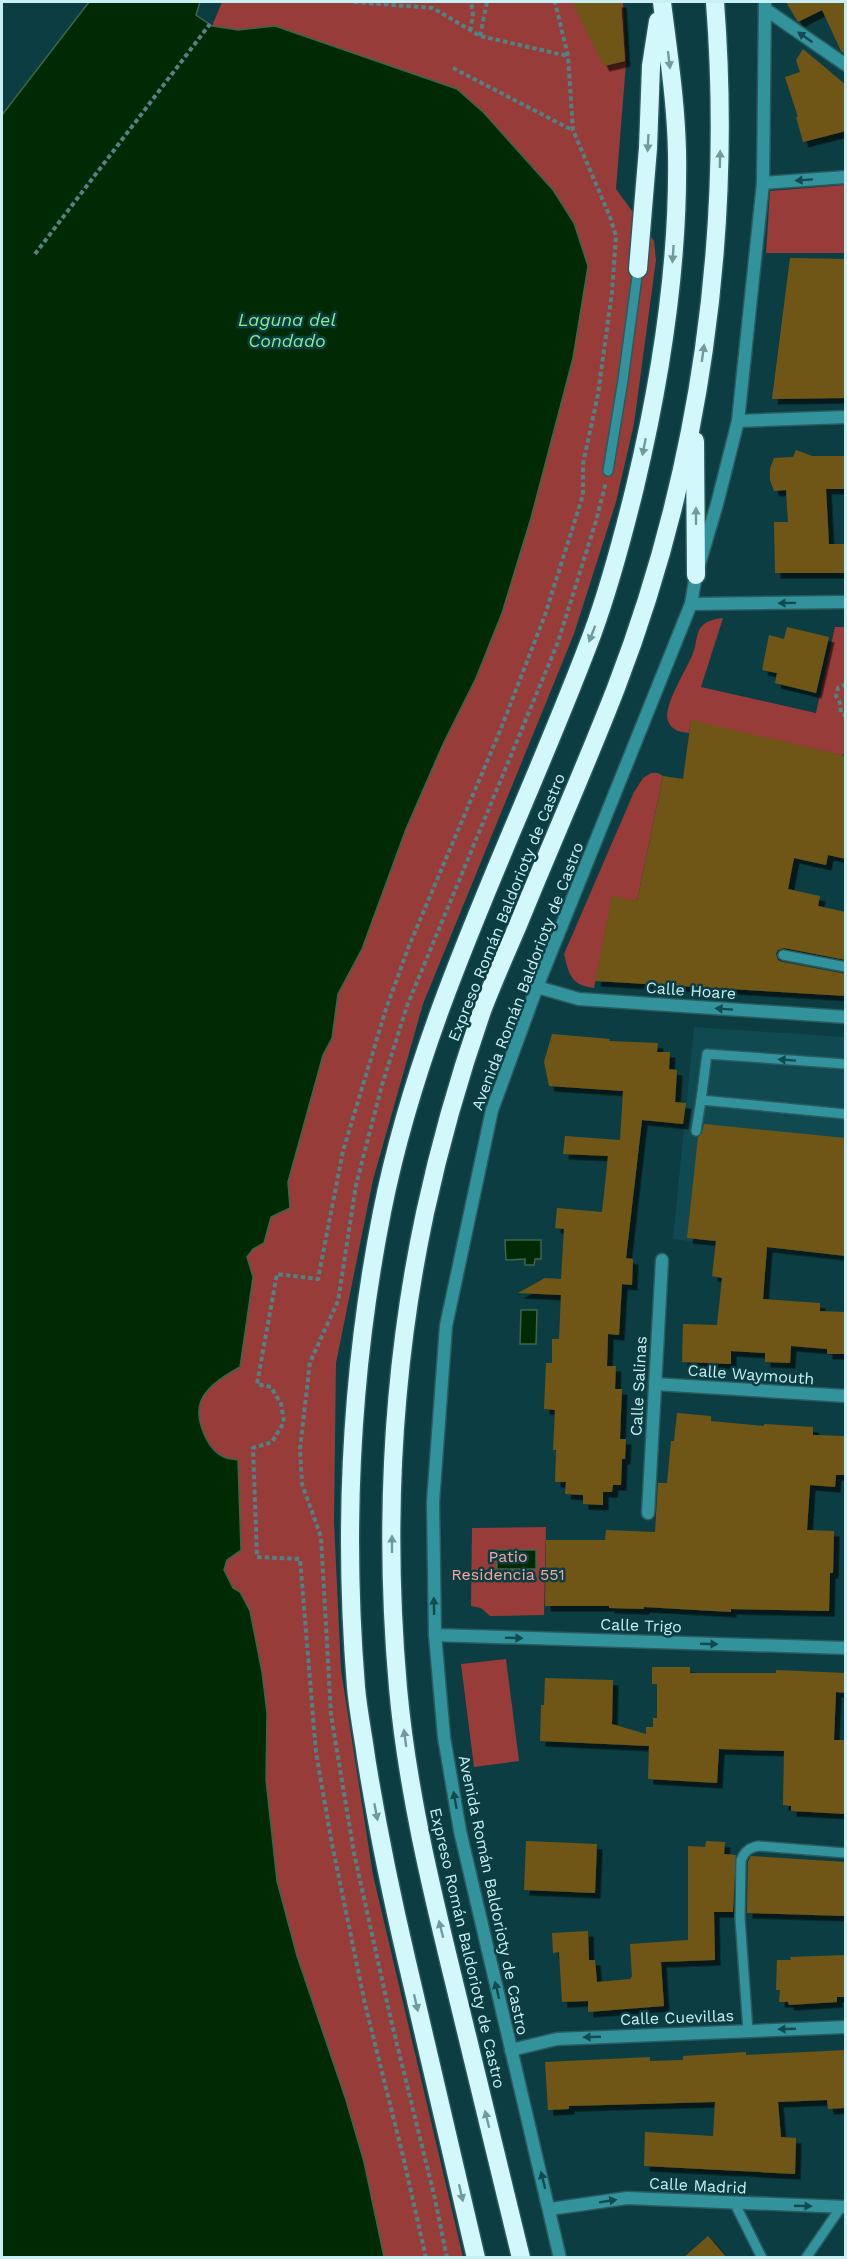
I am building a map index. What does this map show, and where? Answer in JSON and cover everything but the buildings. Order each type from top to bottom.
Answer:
[{"type":"highway","points":[[638,269],[648,148],[651,66],[662,2]]},
{"type":"highway","name":"Expreso Román Baldorioty de Castro","points":[[476,2258],[393,1901],[372,1793],[357,1692],[350,1558],[354,1416],[360,1344],[383,1208],[420,1068],[445,995],[593,632],[616,563],[642,457],[671,288],[675,222],[677,150],[662,2]]},
{"type":"highway","name":"Expreso Román Baldorioty de Castro","points":[[520,2258],[432,1890],[405,1737],[399,1693],[392,1587],[392,1495],[396,1416],[412,1282],[425,1214],[447,1123],[484,1006],[625,664],[666,534],[695,411],[716,251],[720,158],[720,58],[715,2]]},
{"type":"highway","points":[[695,411],[696,574]]},
{"type":"street","points":[[765,5],[846,65]]},
{"type":"street","name":"Avenida Román Baldorioty de Castro","points":[[560,2258],[460,1831],[444,1737],[435,1635],[433,1502],[446,1326],[492,1110],[537,987],[691,604],[696,574],[738,421],[763,183],[765,5]]},
{"type":"street","points":[[763,183],[846,177]]},
{"type":"street","points":[[738,421],[846,417]]},
{"type":"street","points":[[691,604],[845,602]]},
{"type":"street","name":"Calle Hoare","points":[[537,987],[579,999],[846,1017]]},
{"type":"street","name":"Calle Salinas","points":[[648,1514],[662,1260]]},
{"type":"street","name":"Calle Waymouth","points":[[655,1384],[846,1396]]},
{"type":"street","name":"Calle Trigo","points":[[435,1635],[846,1648]]},
{"type":"street","name":"Calle Cuevillas","points":[[511,2050],[557,2039],[846,2027]]},
{"type":"street","name":"Calle Madrid","points":[[550,2209],[627,2198],[843,2207]]},
{"type":"lane","points":[[608,471],[638,269]]},
{"type":"lane","points":[[783,955],[846,967]]},
{"type":"lane","points":[[696,1131],[707,1054],[846,1064]]},
{"type":"lane","points":[[701,1100],[846,1114]]},
{"type":"lane","points":[[748,2031],[740,1918],[741,1860],[745,1852],[751,1847],[758,1846],[846,1853]]},
{"type":"lane","points":[[735,2204],[762,2258]]},
{"type":"lane","points":[[806,2258],[843,2207]]},
{"type":"path","points":[[354,2],[433,8],[480,36],[568,56]]},
{"type":"path","points":[[470,31],[473,14],[471,2]]},
{"type":"path","points":[[480,36],[487,2]]},
{"type":"path","points":[[555,2],[568,56],[573,130],[610,217]]},
{"type":"path","points":[[35,254],[210,24]]},
{"type":"path","points":[[453,68],[573,130]]},
{"type":"path","points":[[846,684],[838,688],[836,696],[843,704],[841,713],[846,716]]},
{"type":"shaded area","points":[[694,1027],[845,1037],[845,1261],[673,1239]]},
{"type":"green space","points":[[222,2],[623,2],[626,63],[616,189],[654,241],[656,260],[634,424],[616,502],[574,634],[423,1004],[373,1180],[336,1363],[334,1522],[341,1670],[373,1875],[463,2257],[384,2257],[364,2162],[346,2100],[297,1956],[277,1881],[266,1780],[267,1713],[255,1640],[250,1611],[240,1592],[233,1588],[224,1570],[227,1560],[234,1554],[238,1460],[224,1457],[212,1447],[201,1424],[199,1408],[204,1396],[213,1385],[240,1367],[253,1277],[247,1257],[253,1249],[264,1243],[271,1217],[290,1208],[288,1182],[323,1055],[332,1038],[338,994],[362,949],[406,829],[444,742],[476,678],[553,190],[484,113],[457,89],[275,26],[238,30],[212,26]]},
{"type":"green space","points":[[845,185],[845,253],[766,253],[770,191]]},
{"type":"green space","points":[[723,618],[701,687],[816,713],[835,627],[845,627],[845,754],[841,755],[691,721],[689,733],[678,731],[671,726],[667,717],[668,708],[693,653],[699,630],[706,623]]},
{"type":"green space","points":[[651,773],[663,776],[637,901],[612,897],[594,988],[586,987],[572,978],[564,954],[634,792],[643,778]]},
{"type":"green space","name":"Patio Residencia 551","points":[[546,1527],[544,1615],[490,1616],[481,1608],[471,1606],[472,1528]]},
{"type":"green space","points":[[506,1659],[519,1761],[474,1767],[461,1664]]},
{"type":"water","name":"Laguna del Condado","points":[[89,2],[200,2],[196,15],[212,26],[238,30],[275,26],[457,89],[484,113],[553,190],[574,223],[588,266],[573,358],[531,518],[502,613],[476,678],[444,742],[406,829],[362,949],[338,994],[332,1038],[323,1055],[288,1182],[290,1208],[271,1217],[264,1243],[253,1249],[247,1257],[253,1277],[240,1367],[213,1385],[204,1396],[199,1408],[201,1424],[212,1448],[224,1457],[238,1460],[241,1550],[227,1560],[224,1570],[233,1588],[240,1592],[250,1611],[262,1672],[267,1713],[266,1780],[277,1881],[297,1956],[346,2100],[364,2162],[384,2257],[2,2257],[2,115]]},
{"type":"water","points":[[505,1240],[541,1240],[541,1259],[535,1259],[534,1265],[525,1265],[525,1259],[506,1260]]},
{"type":"water","points":[[521,1310],[537,1310],[536,1344],[520,1344]]},
{"type":"water","points":[[497,1550],[536,1550],[536,1569],[497,1569]]}]
